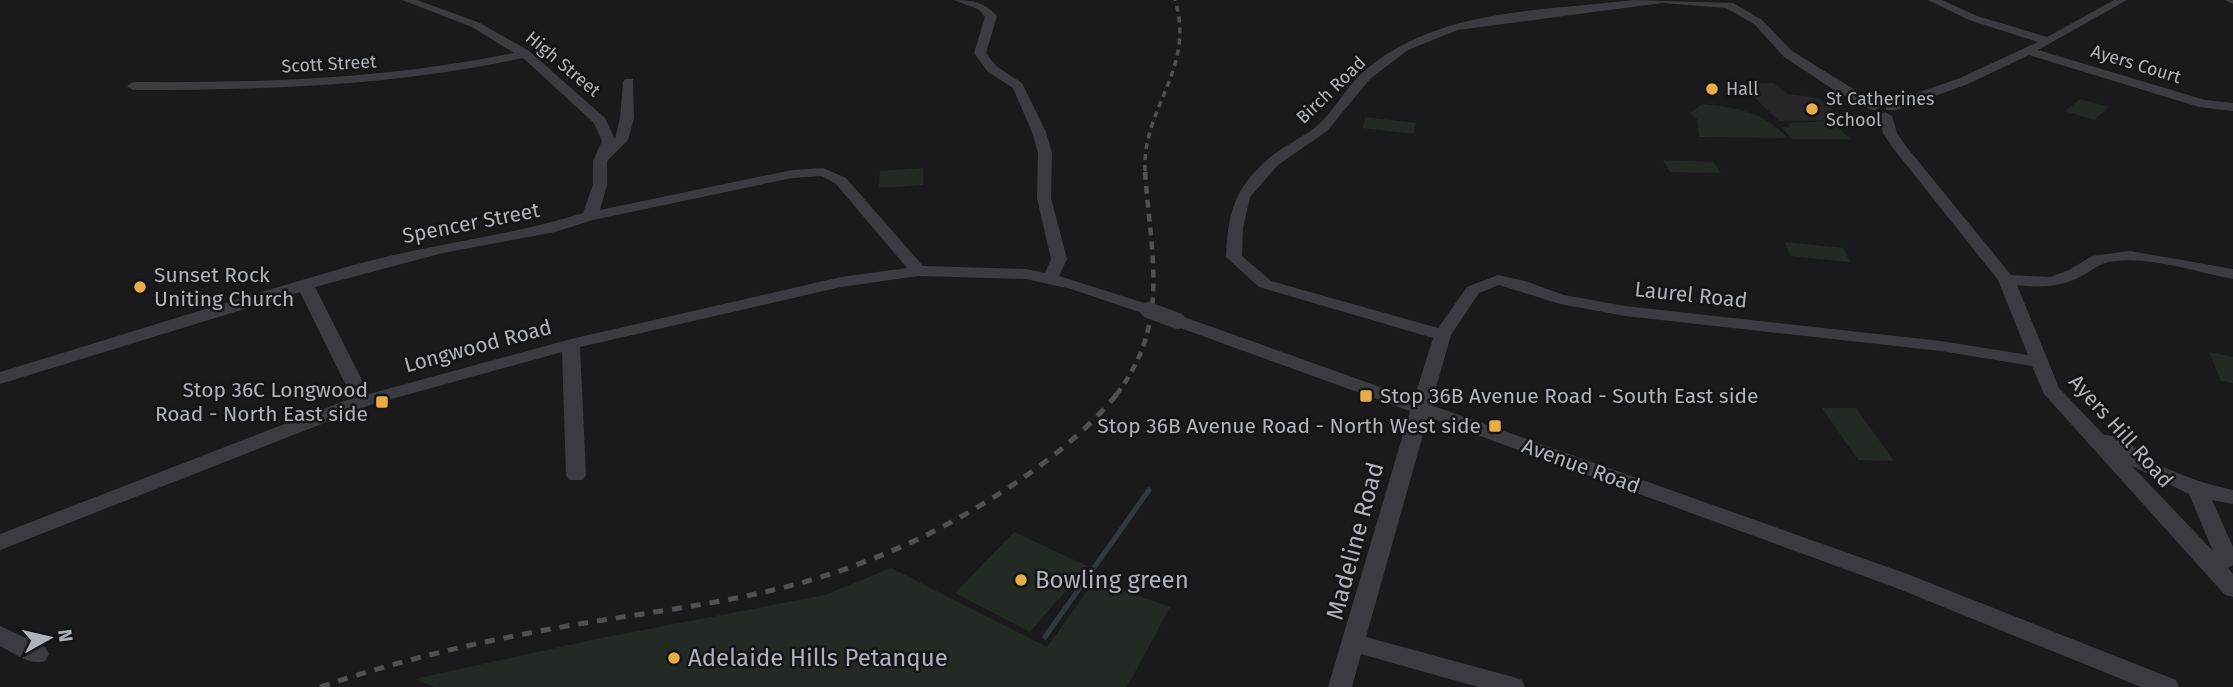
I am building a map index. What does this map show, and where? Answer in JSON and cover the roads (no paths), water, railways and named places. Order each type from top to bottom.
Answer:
[{"type":"street","name":"High Street","points":[[407,0],[476,25],[525,54],[600,121],[609,141],[600,161],[600,185],[590,216]]},
{"type":"street","points":[[959,0],[982,7],[991,16],[980,52],[992,69],[1017,86],[1039,132],[1045,153],[1044,198],[1059,259],[1050,278]]},
{"type":"street","name":"Birch Road","points":[[1442,335],[1265,284],[1234,257],[1235,228],[1242,196],[1273,162],[1322,128],[1366,76],[1404,48],[1455,27],[1528,15],[1662,0],[1732,3],[1758,22],[1788,54],[1838,87],[1884,110]]},
{"type":"street","points":[[1933,0],[1973,18],[2048,41]]},
{"type":"street","points":[[1884,110],[1964,81],[2029,51],[2122,0]]},
{"type":"street","name":"Ayers Court","points":[[2029,51],[2204,104],[2233,107]]},
{"type":"street","name":"Scott Street","points":[[133,86],[308,85],[406,77],[466,69],[525,54]]},
{"type":"street","points":[[600,161],[621,140],[627,118],[629,82]]},
{"type":"street","name":"Ayers Hill Road","points":[[1884,110],[1890,134],[1900,148],[2006,279],[2051,390],[2233,589]]},
{"type":"street","name":"Spencer Street","points":[[0,378],[305,284],[443,248],[544,230],[590,216],[792,174],[823,172],[841,181],[918,271]]},
{"type":"street","points":[[2006,279],[2049,284],[2076,273],[2098,259],[2126,256],[2171,261],[2233,274]]},
{"type":"street","name":"Longwood Road","points":[[0,542],[363,401],[571,344],[841,282],[918,271],[988,272]]},
{"type":"street","name":"Avenue Road","points":[[988,272],[1050,278],[1148,310],[1902,581],[2167,687]]},
{"type":"street","name":"Laurel Road","points":[[1419,408],[1442,335],[1473,290],[1498,280],[1519,284],[1560,299],[1625,311],[1941,346],[2039,362]]},
{"type":"street","points":[[305,284],[363,401]]},
{"type":"street","points":[[571,344],[576,475]]},
{"type":"street","name":"Madeline Road","points":[[1340,687],[1419,408]]},
{"type":"street","points":[[2087,428],[2156,471],[2197,490],[2233,497]]},
{"type":"street","points":[[2197,490],[2207,518],[2227,558],[2214,566]]},
{"type":"street","points":[[0,635],[37,654]]},
{"type":"street","points":[[1354,643],[1513,687]]},
{"type":"waterway","points":[[1045,637],[1149,490]]},
{"type":"railway","points":[[1145,170],[1151,127],[1174,68],[1179,47],[1180,25],[1175,0]]},
{"type":"railway","points":[[1116,395],[1134,368],[1145,341],[1151,314],[1153,259],[1145,170]]},
{"type":"railway","points":[[320,687],[460,648],[545,630],[769,591],[830,574],[890,552],[975,509],[1034,470],[1064,447],[1118,393]]},
{"type":"place","name":"Hall","points":[[1712,89]]},
{"type":"place","name":"St Catherines School","points":[[1812,109]]},
{"type":"place","name":"Sunset Rock Uniting Church","points":[[140,287]]},
{"type":"place","name":"Stop 36B Avenue Road - South East side","points":[[1366,396]]},
{"type":"place","name":"Stop 36C Longwood Road - North East side","points":[[382,402]]},
{"type":"place","name":"Stop 36B Avenue Road - North West side","points":[[1495,426]]},
{"type":"place","name":"Bowling green","points":[[1021,580]]},
{"type":"place","name":"Adelaide Hills Petanque","points":[[674,658]]}]
